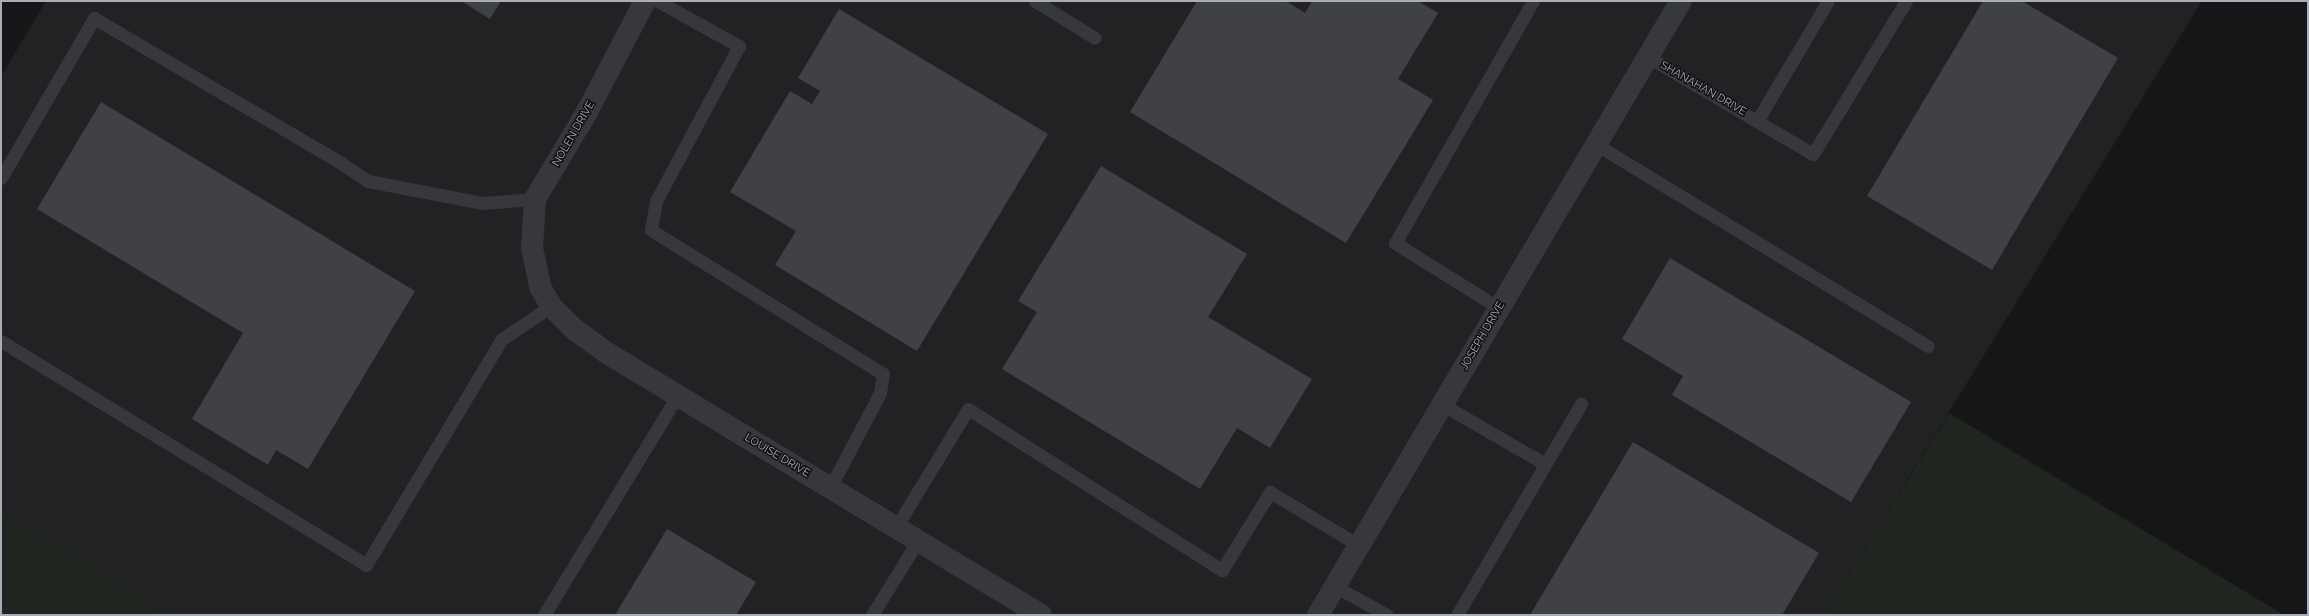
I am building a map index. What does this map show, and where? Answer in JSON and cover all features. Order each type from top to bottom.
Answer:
[{"type":"street","name":"NOLEN DRIVE","points":[[536,273],[532,248],[535,199],[588,110],[645,1]]},
{"type":"street","name":"SHANAHAN DRIVE","points":[[1648,57],[1680,1]]},
{"type":"street","name":"JOSEPH DRIVE","points":[[1318,615],[1444,405],[1499,308],[1648,57]]},
{"type":"street","name":"LOUISE DRIVE","points":[[536,273],[540,287],[551,306],[574,329],[607,354],[830,488],[895,529],[1041,615]]},
{"type":"lane","points":[[658,1],[739,46],[656,201],[651,230],[883,374],[880,393],[830,488]]},
{"type":"lane","points":[[1035,1],[1095,38]]},
{"type":"lane","points":[[1499,308],[1394,243],[1533,1]]},
{"type":"lane","points":[[1757,121],[1828,1]]},
{"type":"lane","name":"SHANAHAN DRIVE","points":[[1648,57],[1813,154],[1906,1]]},
{"type":"lane","points":[[1,178],[94,18],[341,163],[368,181],[482,203],[535,199]]},
{"type":"lane","points":[[1597,145],[1928,346]]},
{"type":"lane","points":[[1,341],[366,565],[502,339],[551,306]]},
{"type":"lane","points":[[544,615],[677,396]]},
{"type":"lane","points":[[1456,615],[1581,404]]},
{"type":"lane","points":[[1444,405],[1545,464]]},
{"type":"lane","points":[[895,529],[968,409],[1222,570],[1270,492],[1360,546]]},
{"type":"lane","points":[[872,615],[917,542]]},
{"type":"lane","points":[[1336,587],[1387,615]]},
{"type":"shaded area","points":[[46,1],[2202,1],[1824,615],[170,615],[1,508],[1,76]]},
{"type":"shaded area","points":[[1949,413],[2284,615],[1824,615]]},
{"type":"shaded area","points":[[1,508],[170,615],[1,615]]},
{"type":"building","points":[[461,1],[501,1],[490,19]]},
{"type":"building","points":[[1197,1],[1286,1],[1305,13],[1312,1],[1418,1],[1438,13],[1398,79],[1433,100],[1346,243],[1130,112]]},
{"type":"building","points":[[1983,1],[2022,1],[2118,58],[1992,270],[1867,196]]},
{"type":"building","points":[[839,9],[1048,134],[917,351],[775,265],[796,231],[730,192],[790,91],[812,104],[820,91],[798,78]]},
{"type":"building","points":[[101,102],[415,291],[308,469],[276,450],[268,465],[192,419],[243,333],[37,209]]},
{"type":"building","points":[[1101,166],[1247,254],[1208,317],[1312,379],[1270,448],[1237,428],[1200,489],[1002,369],[1037,312],[1018,301]]},
{"type":"building","points":[[1670,258],[1911,402],[1851,502],[1672,395],[1683,376],[1622,339]]},
{"type":"building","points":[[1633,442],[1819,553],[1782,615],[1530,615]]},
{"type":"building","points":[[667,529],[756,582],[736,615],[615,615]]}]
